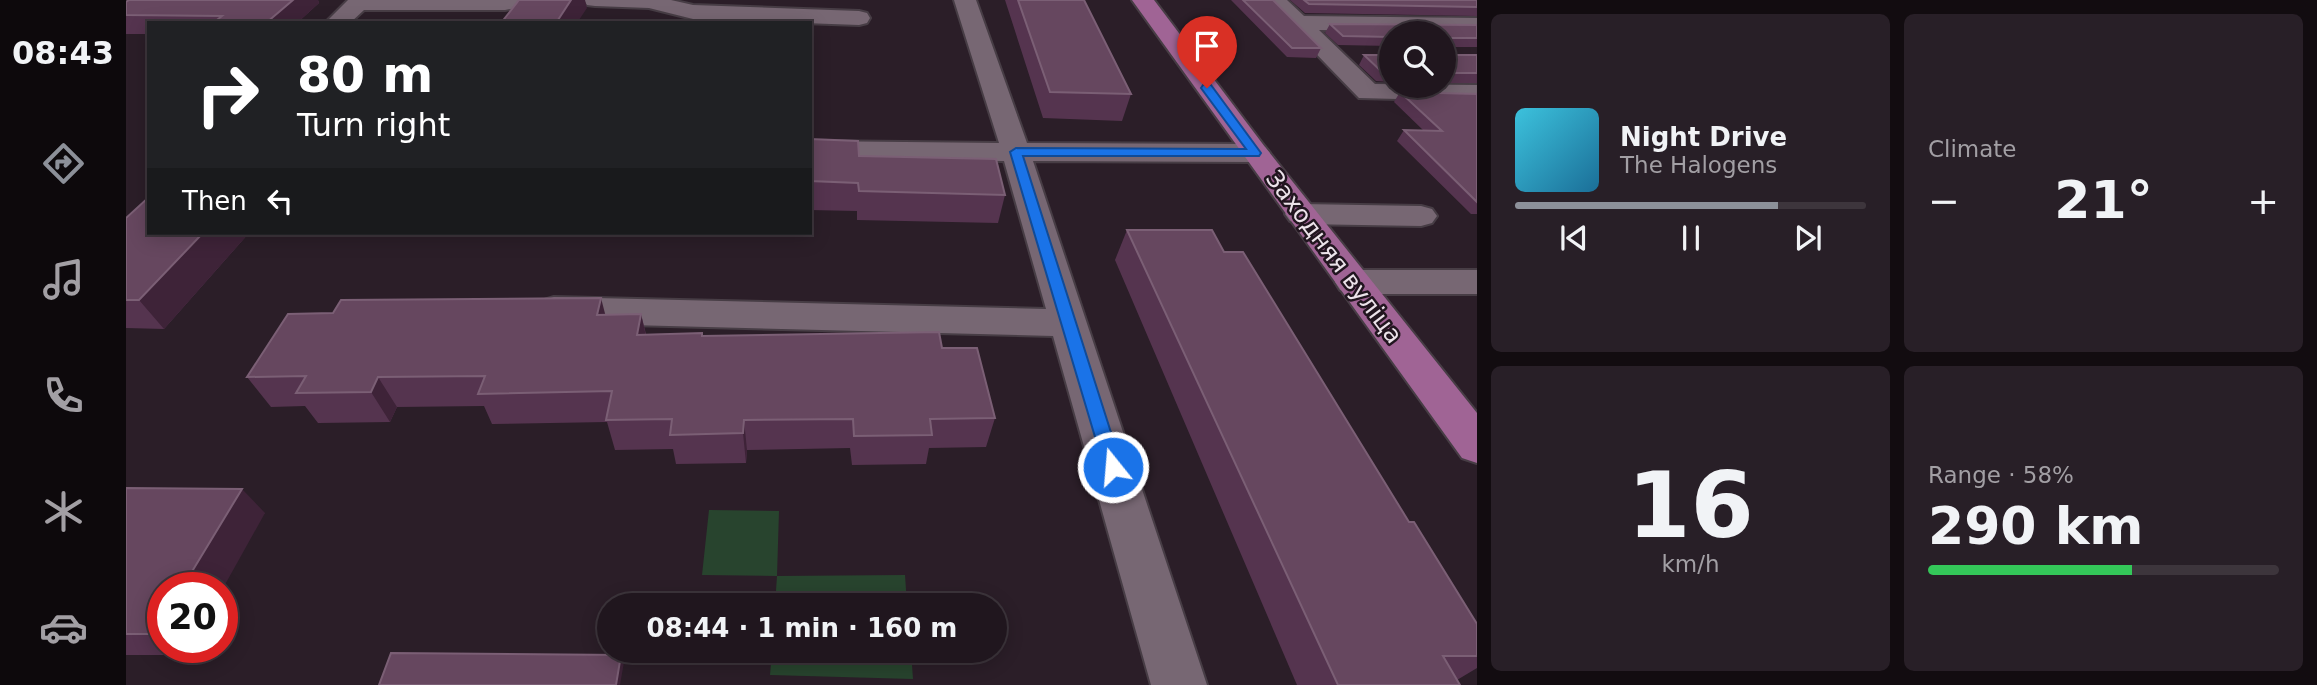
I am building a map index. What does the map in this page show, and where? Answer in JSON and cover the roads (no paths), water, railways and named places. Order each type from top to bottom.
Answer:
[{"type":"main road","name":"Заходняя вуліца","points":[[1143,0],[1255,153],[1477,445]]},
{"type":"lane","points":[[595,0],[649,1],[693,12],[859,18]]},
{"type":"lane","points":[[965,0],[1016,152],[1179,685]]},
{"type":"lane","points":[[1275,0],[1368,92],[1477,93]]},
{"type":"lane","points":[[338,21],[356,1],[513,1]]},
{"type":"lane","points":[[491,21],[513,1]]},
{"type":"lane","points":[[1298,23],[1477,25]]},
{"type":"lane","points":[[1330,54],[1367,55]]},
{"type":"lane","points":[[812,150],[1255,153]]},
{"type":"lane","points":[[1301,214],[1421,216]]},
{"type":"lane","points":[[1353,282],[1477,282]]},
{"type":"lane","points":[[523,309],[1068,323]]}]
